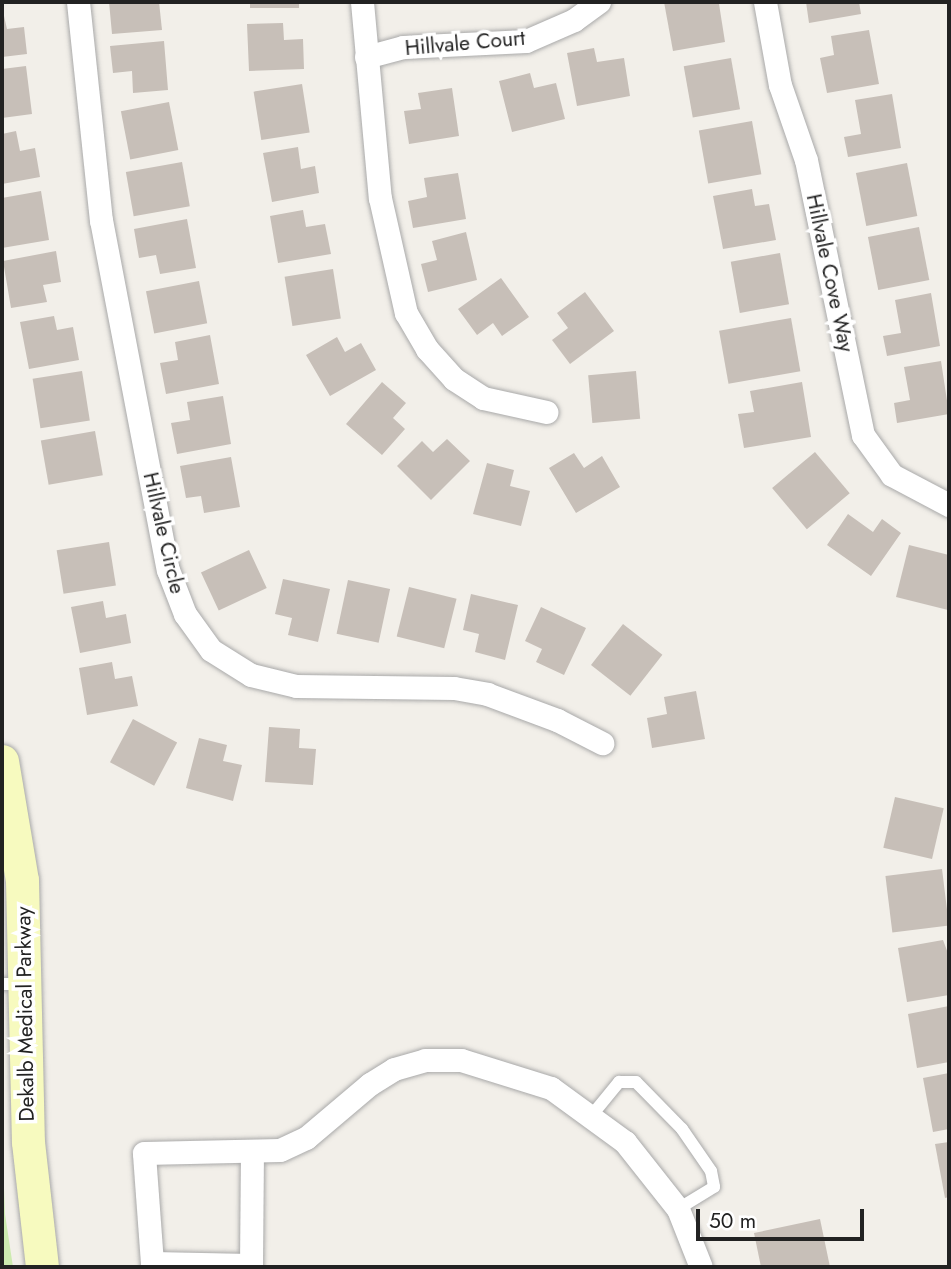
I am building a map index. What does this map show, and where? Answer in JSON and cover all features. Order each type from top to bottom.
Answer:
[{"type":"main road","name":"Dekalb Medical Parkway","points":[[2,761],[22,880],[13,984],[42,1267]]},
{"type":"street","name":"Hillvale Circle","points":[[78,2],[102,220],[168,570],[184,614],[211,650],[251,675],[296,686],[454,688],[488,694],[546,716],[602,743]]},
{"type":"street","points":[[362,2],[380,198],[406,313],[427,349],[454,379],[483,398],[546,412]]},
{"type":"street","name":"Hillvale Court","points":[[366,57],[404,47],[526,41],[574,20],[599,2]]},
{"type":"street","name":"Hillvale Cove Way","points":[[765,2],[780,85],[806,160],[863,435],[892,475],[949,505]]},
{"type":"street","points":[[252,1151],[251,1265],[152,1263],[144,1153],[280,1150],[306,1138],[370,1084],[394,1069],[425,1060],[461,1060],[551,1088],[592,1115],[625,1142],[678,1209],[701,1267]]},
{"type":"lane","points":[[592,1115],[619,1082],[636,1083],[682,1129],[711,1171],[714,1188],[678,1209]]},
{"type":"green space","points":[[2,1136],[5,1214],[13,1267],[2,1267]]},
{"type":"building","points":[[109,2],[159,2],[162,30],[112,34]]},
{"type":"building","points":[[250,2],[299,2],[299,8],[250,8]]},
{"type":"building","points":[[664,2],[719,4],[725,42],[673,51]]},
{"type":"building","points":[[806,2],[859,2],[861,14],[809,23]]},
{"type":"building","points":[[2,7],[7,29],[24,27],[27,54],[2,57]]},
{"type":"building","points":[[283,23],[284,40],[303,39],[304,69],[249,71],[247,24]]},
{"type":"building","points":[[869,30],[879,84],[827,93],[820,58],[834,55],[831,36]]},
{"type":"building","points":[[164,41],[168,90],[133,93],[132,71],[113,73],[110,46]]},
{"type":"building","points":[[594,48],[597,62],[624,58],[630,96],[577,106],[567,53]]},
{"type":"building","points":[[731,58],[740,109],[693,118],[684,66]]},
{"type":"building","points":[[26,66],[32,114],[2,118],[2,69]]},
{"type":"building","points":[[530,73],[534,88],[556,83],[565,119],[512,132],[499,81]]},
{"type":"building","points":[[302,84],[310,132],[261,140],[254,92]]},
{"type":"building","points":[[452,88],[459,136],[409,144],[404,111],[421,109],[418,93]]},
{"type":"building","points":[[892,94],[901,148],[848,157],[844,137],[861,134],[855,100]]},
{"type":"building","points":[[169,102],[178,150],[130,159],[121,111]]},
{"type":"building","points":[[752,121],[761,174],[708,184],[699,130]]},
{"type":"building","points":[[16,131],[20,151],[35,148],[40,177],[2,184],[2,134]]},
{"type":"building","points":[[298,147],[301,169],[315,166],[319,193],[272,202],[263,153]]},
{"type":"building","points":[[182,162],[190,206],[134,216],[126,172]]},
{"type":"building","points":[[907,163],[917,216],[866,226],[856,173]]},
{"type":"building","points":[[458,173],[466,219],[413,228],[408,201],[427,197],[424,178]]},
{"type":"building","points":[[752,189],[755,206],[769,204],[776,240],[723,249],[713,196]]},
{"type":"building","points":[[41,191],[49,240],[2,248],[2,198]]},
{"type":"building","points":[[303,210],[306,227],[325,224],[331,254],[278,263],[270,216]]},
{"type":"building","points":[[187,219],[196,268],[160,274],[156,255],[139,258],[134,229]]},
{"type":"building","points":[[919,227],[929,280],[878,290],[868,237]]},
{"type":"building","points":[[466,232],[477,280],[428,292],[421,264],[437,260],[432,241]]},
{"type":"building","points":[[56,251],[61,282],[43,285],[47,302],[11,308],[3,261]]},
{"type":"building","points":[[780,253],[789,304],[740,313],[731,262]]},
{"type":"building","points":[[333,269],[341,318],[292,326],[285,277]]},
{"type":"building","points":[[501,278],[529,317],[502,336],[493,323],[477,335],[458,309]]},
{"type":"building","points":[[199,281],[207,323],[154,334],[146,291]]},
{"type":"building","points":[[585,292],[614,331],[570,364],[552,340],[568,328],[557,313]]},
{"type":"building","points":[[931,293],[940,346],[887,356],[883,336],[901,333],[895,300]]},
{"type":"building","points":[[54,316],[57,330],[73,327],[79,360],[29,369],[20,322]]},
{"type":"building","points":[[791,318],[800,371],[728,384],[719,331]]},
{"type":"building","points":[[210,335],[219,384],[166,394],[160,363],[178,360],[175,342]]},
{"type":"building","points":[[337,337],[345,352],[361,343],[376,370],[330,396],[306,355]]},
{"type":"building","points":[[941,361],[949,414],[897,423],[894,403],[910,400],[904,367]]},
{"type":"building","points":[[82,371],[90,420],[40,428],[33,379]]},
{"type":"building","points":[[636,371],[640,419],[592,423],[588,375]]},
{"type":"building","points":[[382,382],[406,403],[393,418],[405,429],[382,455],[346,424]]},
{"type":"building","points":[[802,382],[811,437],[744,448],[738,414],[754,412],[750,391]]},
{"type":"building","points":[[223,396],[231,444],[177,454],[171,423],[190,420],[187,402]]},
{"type":"building","points":[[95,431],[103,475],[49,485],[41,441]]},
{"type":"building","points":[[447,439],[470,461],[431,500],[397,466],[422,441],[433,452]]},
{"type":"building","points":[[815,452],[850,493],[807,529],[772,488]]},
{"type":"building","points":[[574,453],[584,468],[602,456],[620,487],[576,513],[549,468]]},
{"type":"building","points":[[231,457],[240,507],[204,513],[201,496],[186,498],[180,466]]},
{"type":"building","points":[[487,463],[514,470],[510,486],[530,491],[521,526],[473,514]]},
{"type":"building","points":[[848,514],[873,532],[882,519],[901,533],[871,576],[827,545]]},
{"type":"building","points":[[109,542],[116,585],[64,594],[57,550]]},
{"type":"building","points":[[909,545],[949,555],[948,610],[896,597]]},
{"type":"building","points":[[249,550],[267,588],[219,610],[201,572]]},
{"type":"building","points":[[283,579],[330,589],[318,642],[288,635],[292,618],[275,614]]},
{"type":"building","points":[[348,580],[390,589],[379,643],[337,634]]},
{"type":"building","points":[[409,587],[457,599],[444,648],[397,636]]},
{"type":"building","points":[[471,594],[518,605],[505,660],[475,652],[479,634],[463,630]]},
{"type":"building","points":[[103,601],[106,618],[126,614],[131,643],[80,653],[71,607]]},
{"type":"building","points":[[541,607],[586,628],[564,675],[536,662],[542,649],[525,641]]},
{"type":"building","points":[[623,624],[662,655],[630,696],[591,665]]},
{"type":"building","points":[[112,662],[115,679],[132,676],[138,706],[87,715],[79,668]]},
{"type":"building","points":[[696,691],[705,739],[652,748],[647,718],[667,714],[664,697]]},
{"type":"building","points":[[133,719],[177,742],[154,786],[110,762]]},
{"type":"building","points":[[269,727],[300,729],[299,748],[316,749],[313,785],[265,782]]},
{"type":"building","points":[[199,738],[227,745],[223,761],[242,765],[233,801],[186,788]]},
{"type":"building","points":[[895,797],[944,808],[932,859],[883,848]]},
{"type":"building","points":[[942,869],[949,926],[892,933],[885,876]]},
{"type":"building","points":[[943,940],[949,956],[949,995],[907,1002],[898,948]]},
{"type":"building","points":[[949,1006],[949,1062],[917,1068],[908,1014]]},
{"type":"building","points":[[949,1073],[949,1129],[933,1132],[923,1078]]},
{"type":"building","points":[[949,1142],[949,1197],[945,1198],[935,1144]]},
{"type":"building","points":[[820,1219],[830,1267],[761,1267],[754,1233]]}]
